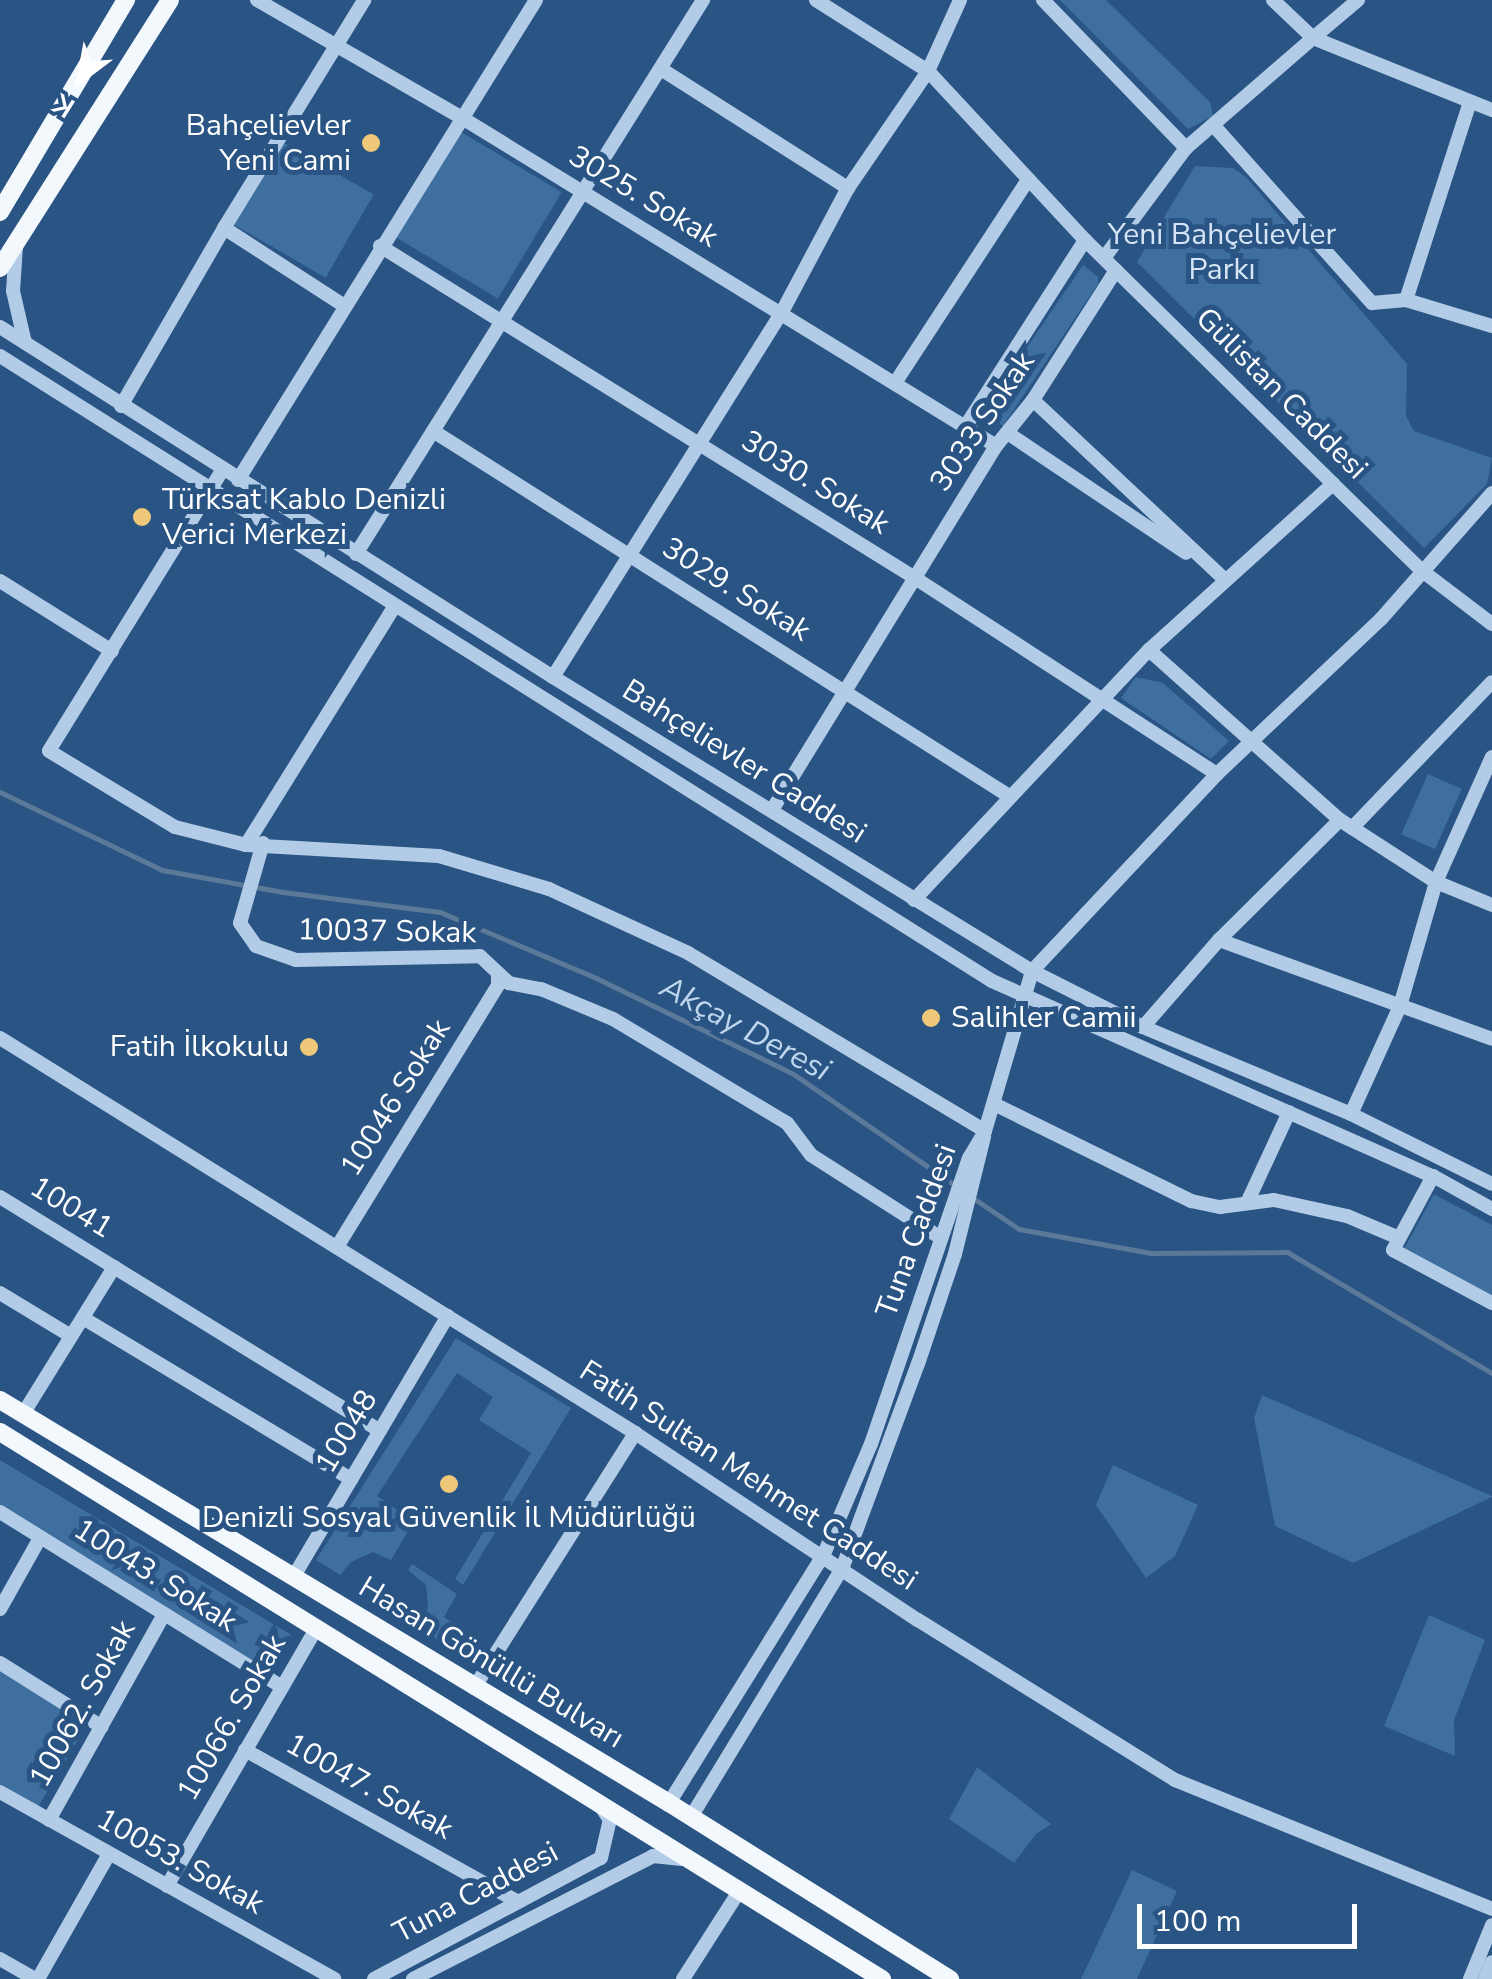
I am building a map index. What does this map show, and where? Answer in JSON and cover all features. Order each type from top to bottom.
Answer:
[{"type":"main road","points":[[0,212],[126,0]]},
{"type":"main road","points":[[0,268],[170,0]]},
{"type":"main road","name":"Hasan Gönüllü Bulvarı","points":[[0,1400],[669,1803],[950,1979]]},
{"type":"main road","name":"Hasan Gönüllü Bulvarı","points":[[0,1432],[882,1979]]},
{"type":"street","name":"3025. Sokak","points":[[257,0],[460,116],[996,446]]},
{"type":"street","points":[[121,406],[224,228],[364,0]]},
{"type":"street","points":[[238,480],[460,116],[536,0]]},
{"type":"street","points":[[356,554],[702,0]]},
{"type":"street","name":"Gülistan Caddesi","points":[[816,0],[928,71],[1086,240],[1333,484],[1421,570],[1492,624]]},
{"type":"street","points":[[553,678],[782,312],[848,188],[928,71],[960,0]]},
{"type":"street","points":[[1043,0],[1186,148]]},
{"type":"street","points":[[1274,0],[1314,38],[1492,110]]},
{"type":"street","points":[[1104,258],[1186,148],[1358,0]]},
{"type":"street","points":[[661,70],[848,188]]},
{"type":"street","points":[[1406,300],[1470,102]]},
{"type":"street","points":[[1214,127],[1372,303],[1406,300],[1492,326]]},
{"type":"street","points":[[895,383],[1028,180]]},
{"type":"street","points":[[224,228],[343,305]]},
{"type":"street","name":"3033 Sokak","points":[[965,427],[1086,240]]},
{"type":"street","points":[[16,243],[13,291],[25,344]]},
{"type":"street","name":"3030. Sokak","points":[[380,246],[915,578],[1217,774]]},
{"type":"street","name":"3033 Sokak","points":[[772,810],[996,446],[1034,400],[1116,270]]},
{"type":"street","name":"Bahçelievler Caddesi","points":[[0,327],[553,678],[1032,970],[1143,1027],[1351,1114],[1492,1184]]},
{"type":"street","name":"Bahçelievler Caddesi","points":[[0,356],[992,982],[1433,1176],[1492,1208]]},
{"type":"street","points":[[0,372],[30,376]]},
{"type":"street","points":[[1034,400],[1224,579]]},
{"type":"street","name":"3029. Sokak","points":[[433,431],[1009,796]]},
{"type":"street","points":[[1009,434],[1224,579]]},
{"type":"street","points":[[223,470],[49,751],[175,827],[246,846],[263,843],[439,856],[549,890],[688,953],[985,1131]]},
{"type":"street","points":[[914,900],[1148,650],[1333,484]]},
{"type":"street","points":[[1032,970],[1217,774],[1252,746],[1382,619],[1492,493]]},
{"type":"street","points":[[0,582],[112,651]]},
{"type":"street","points":[[246,846],[394,607]]},
{"type":"street","points":[[1148,650],[1252,746],[1346,824],[1436,882],[1492,905]]},
{"type":"street","points":[[1143,1027],[1219,940],[1492,682]]},
{"type":"street","points":[[1351,1114],[1400,1006],[1436,882],[1492,757]]},
{"type":"street","name":"10037 Sokak","points":[[263,843],[240,923],[256,946],[296,960],[480,956],[498,976],[541,989],[641,1034],[787,1122],[811,1155],[942,1233]]},
{"type":"street","points":[[1219,940],[1492,1039]]},
{"type":"street","name":"Tuna Caddesi","points":[[669,1803],[824,1554],[871,1444],[942,1233],[975,1160],[1032,970]]},
{"type":"street","name":"10046 Sokak","points":[[336,1247],[498,985],[498,976]]},
{"type":"street","name":"Fatih Sultan Mehmet Caddesi","points":[[0,1038],[635,1432],[842,1569],[1176,1780],[1492,1909]]},
{"type":"street","points":[[994,1104],[1191,1201],[1220,1207],[1274,1200],[1347,1216],[1400,1238]]},
{"type":"street","points":[[1247,1203],[1289,1112]]},
{"type":"street","name":"Tuna Caddesi","points":[[691,1817],[842,1569],[885,1461],[958,1239],[975,1160]]},
{"type":"street","points":[[1433,1176],[1393,1250],[1492,1304]]},
{"type":"street","name":"10041","points":[[0,1197],[380,1431]]},
{"type":"street","points":[[23,1414],[114,1266]]},
{"type":"street","points":[[0,1293],[71,1336]]},
{"type":"street","name":"10048","points":[[294,1576],[448,1316]]},
{"type":"street","points":[[83,1318],[351,1479]]},
{"type":"street","points":[[474,1688],[635,1432]]},
{"type":"street","name":"10043. Sokak","points":[[0,1512],[282,1686]]},
{"type":"street","points":[[0,1609],[4,1591],[40,1538]]},
{"type":"street","name":"10062. Sokak","points":[[48,1820],[164,1614]]},
{"type":"street","name":"10066. Sokak","points":[[166,1886],[316,1629]]},
{"type":"street","points":[[0,1664],[102,1727]]},
{"type":"street","name":"10047. Sokak","points":[[245,1750],[518,1902]]},
{"type":"street","name":"10053. Sokak","points":[[0,1792],[334,1979]]},
{"type":"street","name":"Tuna Caddesi","points":[[374,1979],[601,1858],[610,1820],[596,1799]]},
{"type":"street","points":[[0,1959],[37,1979],[110,1854]]},
{"type":"street","name":"Tuna Caddesi","points":[[414,1979],[652,1856],[697,1862]]},
{"type":"street","points":[[683,1979],[740,1890]]},
{"type":"street","points":[[1470,1979],[1492,1925]]},
{"type":"street","points":[[1484,1979],[1492,1962]]},
{"type":"green space","points":[[1060,0],[1106,0],[1210,102],[1213,116],[1188,129]]},
{"type":"green space","points":[[458,130],[562,192],[498,299],[394,236]]},
{"type":"green space","points":[[281,141],[374,194],[326,278],[233,224]]},
{"type":"green space","name":"Yeni Bahçelievler Parkı","points":[[1195,166],[1233,168],[1246,177],[1407,364],[1406,416],[1414,431],[1492,458],[1487,484],[1424,548],[1137,262]]},
{"type":"green space","points":[[1083,265],[1098,277],[1098,284],[1003,426],[984,410]]},
{"type":"green space","points":[[1136,677],[1163,683],[1229,741],[1211,759],[1121,698]]},
{"type":"green space","points":[[1428,774],[1462,789],[1435,849],[1401,834]]},
{"type":"green space","points":[[1434,1194],[1492,1225],[1492,1299],[1403,1251]]},
{"type":"green space","points":[[456,1338],[571,1408],[463,1585],[455,1579],[531,1453],[479,1420],[493,1397],[457,1373],[377,1496],[414,1521],[391,1560],[373,1552],[351,1562],[340,1575],[316,1560]]},
{"type":"green space","points":[[1262,1395],[1492,1497],[1353,1563],[1275,1526],[1254,1418]]},
{"type":"green space","points":[[0,1460],[291,1635],[270,1671],[0,1509]]},
{"type":"green space","points":[[1113,1465],[1198,1505],[1175,1556],[1146,1578],[1096,1505]]},
{"type":"green space","points":[[412,1564],[457,1594],[444,1617],[460,1628],[442,1642],[421,1629],[428,1607],[426,1585],[408,1570]]},
{"type":"green space","points":[[1429,1615],[1485,1640],[1454,1720],[1455,1756],[1384,1726]]},
{"type":"green space","points":[[0,1671],[88,1723],[38,1807],[0,1785]]},
{"type":"green space","points":[[977,1767],[1051,1824],[1036,1834],[1014,1863],[949,1819]]},
{"type":"green space","points":[[1132,1870],[1177,1891],[1137,1979],[1081,1979]]},
{"type":"waterway","name":"Akçay Deresi","points":[[0,792],[162,870],[283,892],[440,912],[596,978],[792,1073],[957,1187]]},
{"type":"waterway","name":"Akçay Deresi","points":[[970,1196],[1019,1229],[1151,1253],[1287,1252],[1492,1373]]},
{"type":"place","name":"Bahçelievler Yeni Cami","points":[[371,143]]},
{"type":"place","name":"Türksat Kablo Denizli Verici Merkezi","points":[[142,517]]},
{"type":"place","name":"Salihler Camii","points":[[931,1018]]},
{"type":"place","name":"Fatih İlkokulu","points":[[309,1047]]},
{"type":"place","name":"Denizli Sosyal Güvenlik İl Müdürlüğü","points":[[449,1484]]}]
